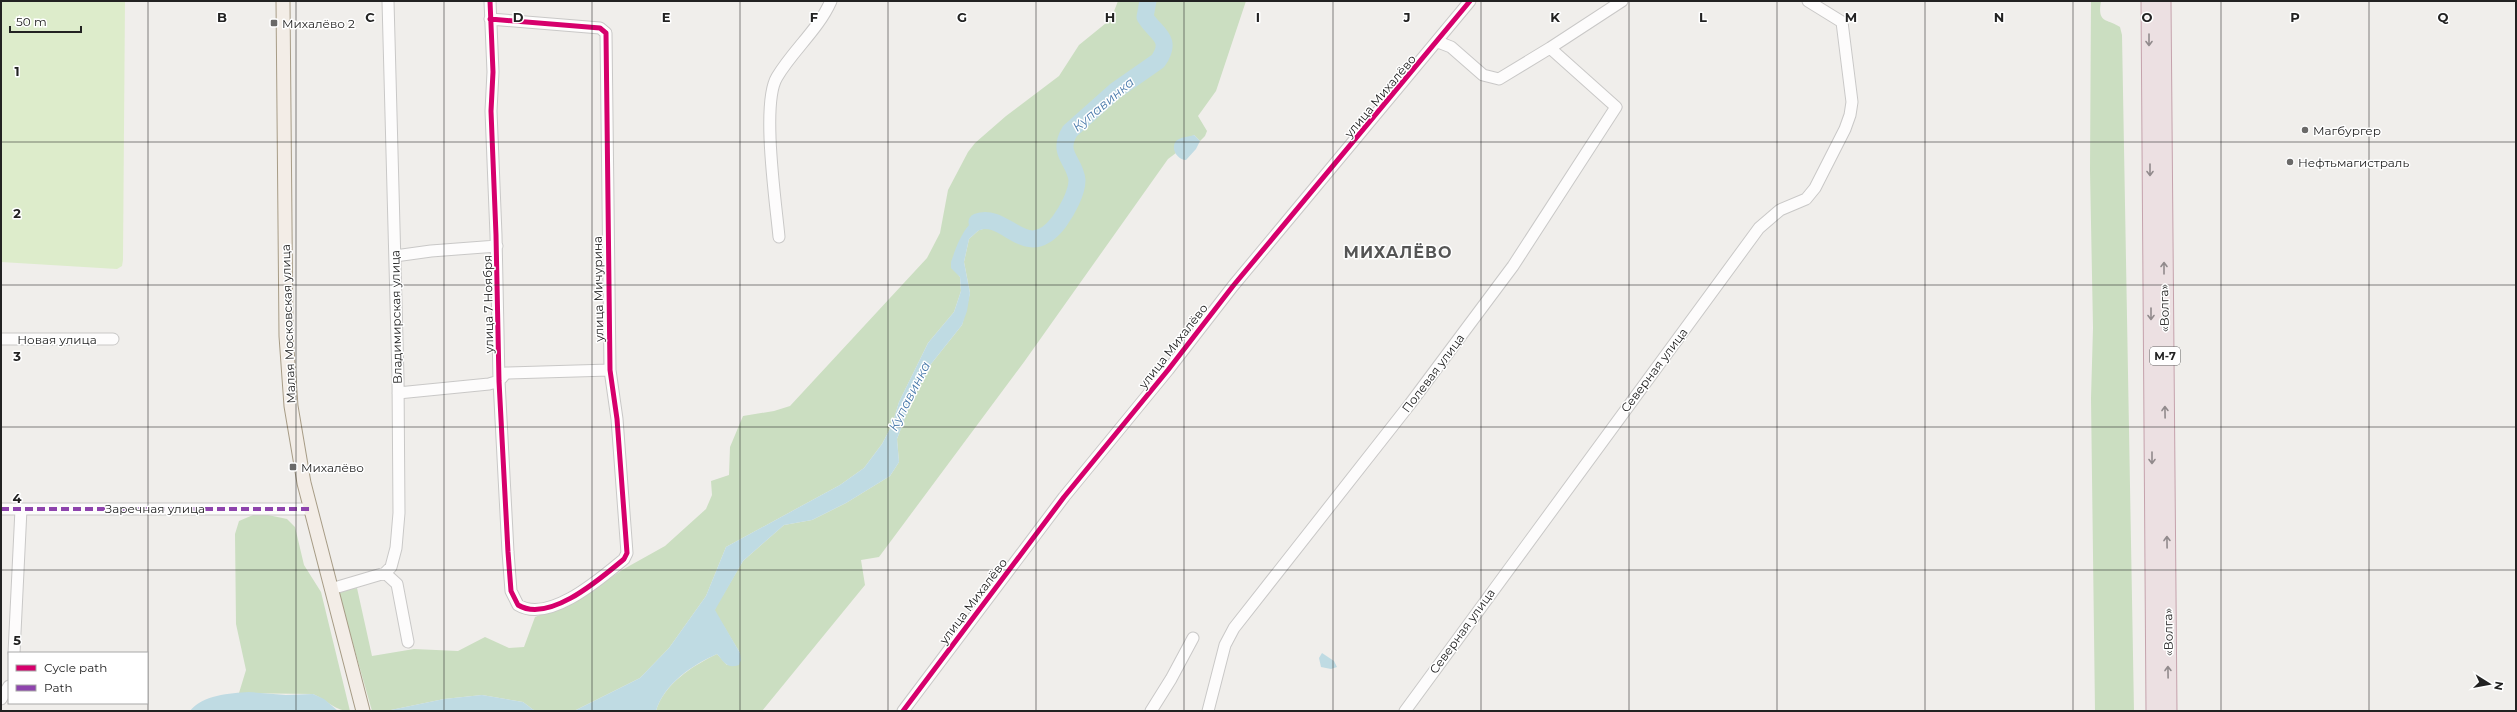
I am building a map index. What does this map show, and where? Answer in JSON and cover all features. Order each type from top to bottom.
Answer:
[{"type":"highway","name":"«Волга»","points":[[2149,1],[2154,711]]},
{"type":"highway","name":"«Волга»","points":[[2163,1],[2169,711]]},
{"type":"main road","name":"Малая Московская улица","points":[[283,1],[286,336],[294,431],[310,509],[363,711]]},
{"type":"street","name":"Владимирская улица","points":[[385,573],[391,567],[397,541],[399,513],[398,393],[388,1]]},
{"type":"street","name":"улица 7 Ноября","points":[[490,1],[493,72],[491,111],[497,246],[499,381],[511,590],[518,605]]},
{"type":"street","points":[[779,237],[772,166],[771,94],[777,77],[823,18],[831,1]]},
{"type":"street","name":"улица Михалёво","points":[[903,711],[1064,497],[1168,370],[1238,280],[1438,42],[1470,1]]},
{"type":"street","points":[[1438,42],[1451,47],[1483,75],[1499,79],[1622,1]]},
{"type":"street","name":"Северная улица","points":[[1405,711],[1759,228],[1780,210],[1806,199],[1815,188],[1850,115],[1852,102],[1842,22],[1808,1]]},
{"type":"street","name":"улица Мичурина","points":[[490,19],[600,28],[606,33],[610,370],[617,419],[627,553],[624,560],[570,599],[550,607],[532,610],[518,605]]},
{"type":"street","name":"Полевая улица","points":[[1208,711],[1225,645],[1234,628],[1414,398],[1514,266],[1616,107],[1550,48]]},
{"type":"street","points":[[395,256],[431,250],[497,246]]},
{"type":"street","name":"Новая улица","points":[[1,339],[113,339]]},
{"type":"street","points":[[398,393],[489,384],[499,381],[506,373],[610,370]]},
{"type":"street","name":"Заречная улица","points":[[1,509],[310,509]]},
{"type":"street","points":[[14,652],[20,509]]},
{"type":"street","points":[[331,589],[385,573],[397,584],[408,642]]},
{"type":"street","points":[[1151,711],[1171,680],[1192,638]]},
{"type":"street","points":[[1,699],[8,688]]},
{"type":"green space","points":[[1,1],[125,1],[123,260],[122,266],[117,269],[1,262]]},
{"type":"green space","points":[[1118,1],[1246,1],[1216,91],[1198,116],[1207,131],[1205,136],[1200,141],[1194,135],[1174,147],[1176,153],[1168,159],[1024,362],[879,557],[861,560],[865,585],[762,711],[656,711],[665,692],[689,670],[717,654],[727,665],[740,653],[714,610],[743,561],[784,525],[812,520],[846,503],[890,476],[899,462],[897,439],[911,402],[931,364],[962,325],[970,293],[964,262],[969,239],[979,230],[995,226],[978,216],[955,270],[960,277],[961,291],[954,312],[928,343],[899,402],[892,425],[882,444],[864,468],[840,485],[726,547],[706,596],[669,648],[640,678],[574,711],[535,711],[523,702],[482,695],[444,699],[386,711],[372,711],[338,591],[357,588],[372,656],[414,649],[458,651],[485,637],[509,648],[524,647],[535,617],[580,599],[622,570],[665,546],[706,509],[712,495],[711,481],[729,475],[730,447],[743,416],[774,411],[790,406],[927,258],[940,233],[948,190],[968,152],[975,143],[1006,116],[1059,76],[1079,45],[1111,19]]},
{"type":"green space","points":[[2091,1],[2101,1],[2100,14],[2104,19],[2120,27],[2122,35],[2134,711],[2095,711],[2091,398],[2093,328],[2090,170]]},
{"type":"green space","points":[[253,515],[268,515],[287,519],[295,527],[304,565],[321,592],[350,711],[345,711],[335,707],[313,694],[239,693],[246,670],[236,624],[235,534],[239,521]]},
{"type":"water","points":[[1194,135],[1200,141],[1196,149],[1186,160],[1183,160],[1174,151],[1174,144],[1182,138]]},
{"type":"water","points":[[985,213],[994,214],[999,223],[979,230],[969,239],[964,262],[970,293],[967,311],[962,325],[931,364],[911,402],[897,439],[899,462],[890,476],[846,503],[812,520],[784,525],[743,561],[715,610],[740,653],[741,660],[739,665],[729,665],[717,654],[708,658],[680,676],[672,684],[665,692],[656,711],[574,711],[640,678],[669,648],[706,596],[726,547],[840,485],[864,468],[882,444],[892,425],[899,402],[928,343],[954,312],[961,291],[960,277],[951,268],[951,262],[956,247],[967,227]]},
{"type":"water","points":[[1322,653],[1334,661],[1337,667],[1331,669],[1321,667],[1319,658]]},
{"type":"water","points":[[249,692],[286,695],[313,694],[324,699],[338,711],[190,711],[202,701],[209,698],[225,694]]},
{"type":"water","points":[[482,695],[523,702],[535,711],[386,711],[444,699]]},
{"type":"waterway","name":"Купавинка","points":[[977,222],[988,221],[998,223],[1026,238],[1036,239],[1047,234],[1059,222],[1071,202],[1077,185],[1076,173],[1068,157],[1065,146],[1066,139],[1070,131],[1115,91],[1158,61],[1162,53],[1164,41],[1145,17],[1148,1]]},
{"type":"marked path","points":[[1,509],[310,509]]},
{"type":"cycle path","points":[[490,1],[493,72],[491,111],[496,235],[499,381],[511,591],[518,605],[531,609],[544,608],[559,604],[589,587],[624,559],[627,553],[617,419],[610,370],[606,33],[600,28],[490,19]]},
{"type":"cycle path","points":[[903,711],[1064,497],[1168,370],[1233,286],[1470,1]]},
{"type":"place","name":"Михалёво 2","points":[[274,23]]},
{"type":"place","name":"Магбургер","points":[[2305,130]]},
{"type":"place","name":"Нефтьмагистраль","points":[[2290,162]]},
{"type":"place","name":"Михалёво","points":[[293,467]]},
{"type":"district","name":"МИХАЛЁВО","points":[[1398,252]]}]
